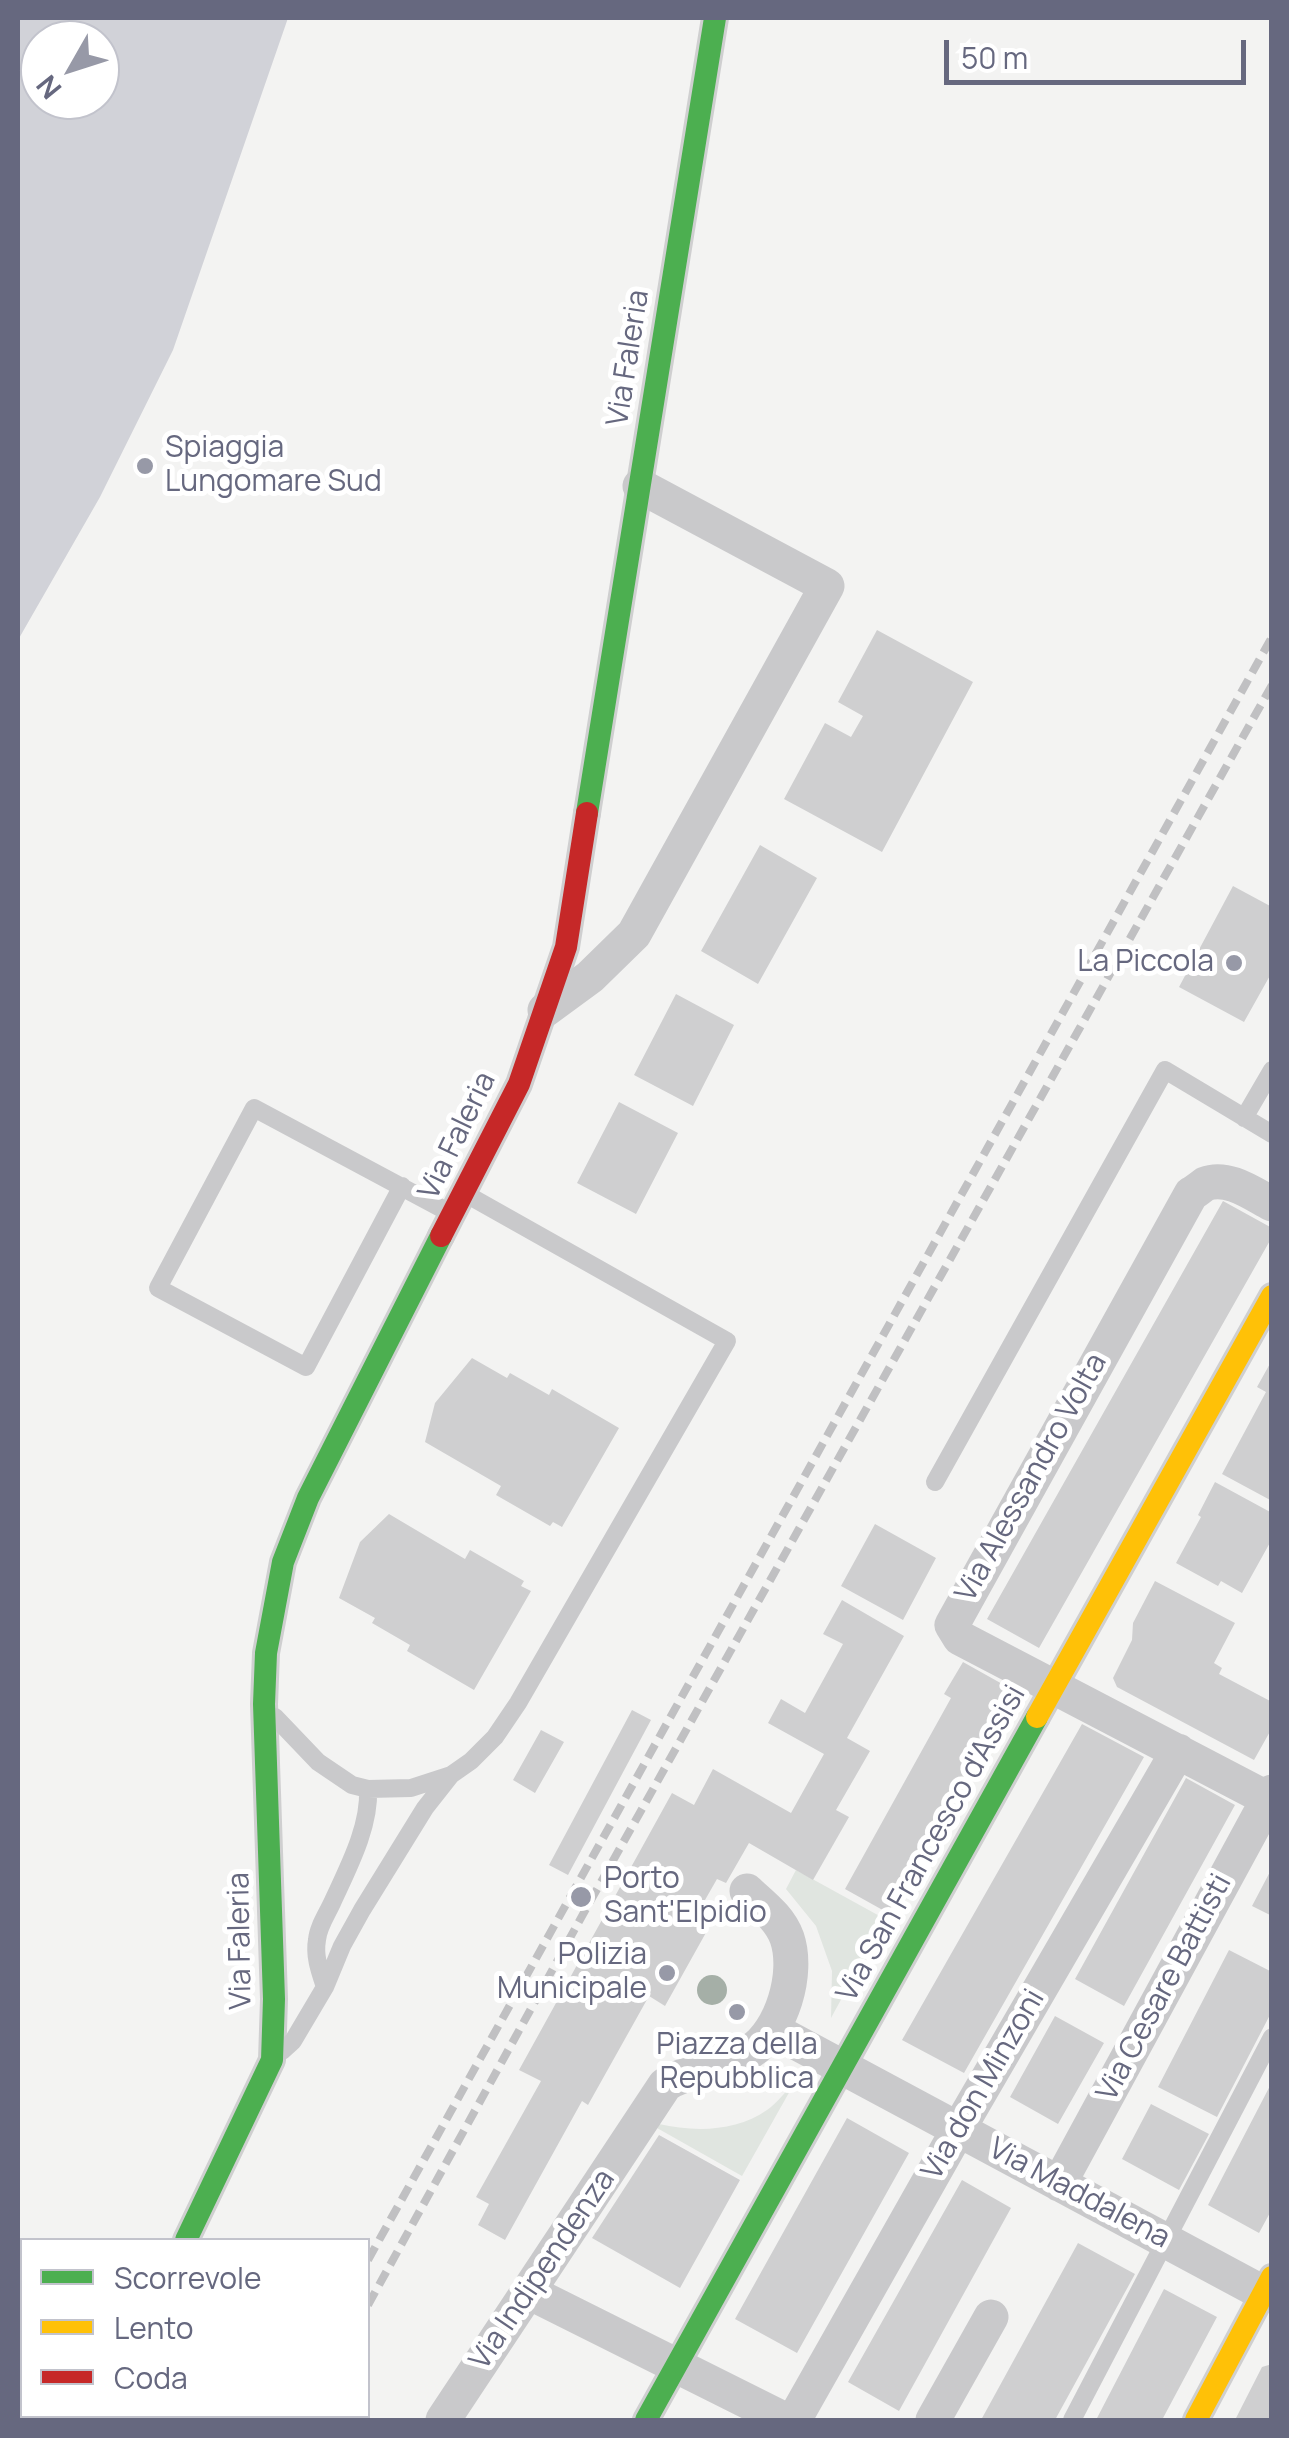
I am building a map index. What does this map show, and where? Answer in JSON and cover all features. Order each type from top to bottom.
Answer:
[{"type":"street","name":"Via Faleria","points":[[187,2238],[272,2060],[274,1999],[264,1704],[266,1653],[283,1562],[308,1498],[519,1084],[566,948],[715,18]]},
{"type":"street","points":[[545,1010],[590,977],[634,934],[827,586],[640,486]]},
{"type":"street","name":"Via Alessandro Volta","points":[[1270,1797],[960,1638],[952,1625],[1191,1194],[1205,1184],[1222,1181],[1272,1204]]},
{"type":"street","name":"Via San Francesco d'Assisi","points":[[646,2420],[1272,1296]]},
{"type":"street","name":"Via don Minzoni","points":[[794,2420],[1178,1751]]},
{"type":"street","name":"Via Cesare Battisti","points":[[1059,2184],[1270,1797]]},
{"type":"street","points":[[768,1898],[787,1939],[790,1964],[784,2008],[773,2030]]},
{"type":"street","name":"Via Maddalena","points":[[773,2030],[1166,2240],[1269,2289]]},
{"type":"street","name":"Via Indipendenza","points":[[443,2420],[665,2086],[681,2075],[716,2068],[754,2049],[773,2030]]},
{"type":"street","points":[[1196,2420],[1269,2289]]},
{"type":"street","points":[[529,2292],[785,2420]]},
{"type":"street","points":[[933,2420],[990,2317]]},
{"type":"lane","points":[[935,1482],[1165,1070],[1272,1134]]},
{"type":"lane","points":[[1244,1118],[1272,1070]]},
{"type":"lane","points":[[402,1186],[306,1367],[158,1288],[254,1108],[402,1186],[453,1214]]},
{"type":"lane","points":[[272,2060],[293,2041],[326,1987],[342,1946],[425,1808],[451,1775],[495,1737],[518,1703],[727,1341],[464,1193]]},
{"type":"lane","points":[[264,1704],[318,1762],[352,1784],[411,1788],[451,1775]]},
{"type":"lane","points":[[326,1987],[318,1968],[316,1940],[363,1826],[369,1804],[368,1788]]},
{"type":"lane","points":[[1072,2420],[1272,2037]]},
{"type":"shaded area","points":[[18,18],[288,18],[173,350],[100,497],[18,640]]},
{"type":"shaded area","points":[[796,1870],[885,1919],[831,2018],[832,1971],[816,1926],[786,1889]]},
{"type":"shaded area","points":[[795,2082],[742,2176],[657,2128],[659,2124],[714,2128],[742,2123],[767,2110]]},
{"type":"building","points":[[877,630],[973,682],[882,852],[784,799],[825,723],[851,737],[863,716],[838,702]]},
{"type":"building","points":[[760,845],[817,878],[758,984],[701,951]]},
{"type":"building","points":[[1233,886],[1272,907],[1272,972],[1244,1022],[1179,987]]},
{"type":"building","points":[[676,994],[734,1025],[693,1106],[634,1075]]},
{"type":"building","points":[[619,1102],[678,1133],[636,1214],[577,1183]]},
{"type":"building","points":[[1223,1201],[1272,1228],[1272,1237],[1039,1648],[987,1619]]},
{"type":"building","points":[[472,1358],[549,1395],[552,1389],[619,1428],[562,1527],[553,1522],[550,1526],[496,1495],[501,1486],[425,1442],[435,1403]]},
{"type":"building","points":[[1272,1360],[1272,1501],[1222,1474],[1266,1392],[1257,1387]]},
{"type":"building","points":[[1215,1482],[1272,1513],[1272,1539],[1242,1593],[1221,1581],[1218,1586],[1176,1563]]},
{"type":"building","points":[[389,1514],[465,1559],[470,1550],[524,1581],[521,1586],[531,1591],[474,1690],[407,1651],[410,1645],[372,1623],[375,1618],[339,1598],[360,1542]]},
{"type":"building","points":[[875,1524],[936,1558],[903,1620],[841,1586]]},
{"type":"building","points":[[1155,1581],[1235,1623],[1214,1663],[1222,1668],[1219,1674],[1272,1702],[1272,1728],[1254,1760],[1117,1687],[1113,1678],[1132,1640],[1133,1623]]},
{"type":"building","points":[[842,1600],[904,1636],[847,1738],[870,1751],[836,1810],[849,1817],[813,1880],[749,1843],[726,1883],[717,1879],[693,1921],[708,1929],[665,2006],[649,1996],[588,2105],[582,2101],[505,2240],[478,2225],[489,2204],[476,2197],[541,2081],[519,2070],[672,1793],[694,1805],[713,1769],[791,1813],[824,1754],[768,1723],[781,1699],[805,1713],[843,1644],[823,1634]]},
{"type":"building","points":[[963,1662],[1013,1690],[888,1913],[845,1889],[951,1698],[944,1694]]},
{"type":"building","points":[[632,1710],[651,1720],[568,1875],[549,1865]]},
{"type":"building","points":[[1082,1724],[1144,1757],[964,2073],[902,2040]]},
{"type":"building","points":[[541,1730],[564,1742],[535,1793],[513,1780]]},
{"type":"building","points":[[1186,1778],[1235,1805],[1124,2006],[1075,1979]]},
{"type":"building","points":[[1272,1868],[1272,1916],[1252,1906]]},
{"type":"building","points":[[1229,1950],[1272,1972],[1272,2011],[1217,2117],[1158,2087]]},
{"type":"building","points":[[1055,2016],[1104,2043],[1058,2124],[1010,2097]]},
{"type":"building","points":[[1272,2082],[1272,2209],[1259,2233],[1208,2205]]},
{"type":"building","points":[[1151,2104],[1209,2134],[1179,2190],[1122,2159]]},
{"type":"building","points":[[847,2118],[909,2153],[797,2353],[735,2319]]},
{"type":"building","points":[[659,2135],[740,2180],[680,2288],[592,2238]]},
{"type":"building","points":[[962,2180],[1011,2208],[899,2411],[848,2382]]},
{"type":"building","points":[[1078,2243],[1135,2274],[1055,2420],[981,2420]]},
{"type":"building","points":[[1164,2289],[1217,2317],[1162,2420],[1096,2420]]},
{"type":"building","points":[[1272,2364],[1272,2420],[1235,2420],[1262,2367]]},
{"type":"railway","points":[[370,2256],[1272,637]]},
{"type":"railway","points":[[370,2301],[1272,685]]},
{"type":"traffic: fast","points":[[587,813],[715,18]]},
{"type":"traffic: fast","points":[[187,2238],[272,2060],[274,1999],[264,1704],[266,1653],[283,1562],[308,1498],[441,1236]]},
{"type":"traffic: fast","points":[[646,2420],[1037,1717]]},
{"type":"traffic: slow","points":[[1037,1717],[1272,1296]]},
{"type":"traffic: slow","points":[[1196,2420],[1272,2277]]},
{"type":"traffic: jam","points":[[441,1236],[519,1084],[566,947],[587,813]]},
{"type":"place","name":"Spiaggia Lungomare Sud","points":[[145,466]]},
{"type":"place","name":"La Piccola","points":[[1234,963]]},
{"type":"place","name":"Porto Sant'Elpidio","points":[[581,1897]]},
{"type":"place","name":"Polizia Municipale","points":[[667,1973]]},
{"type":"place","name":"Piazza della Repubblica","points":[[737,2012]]}]
